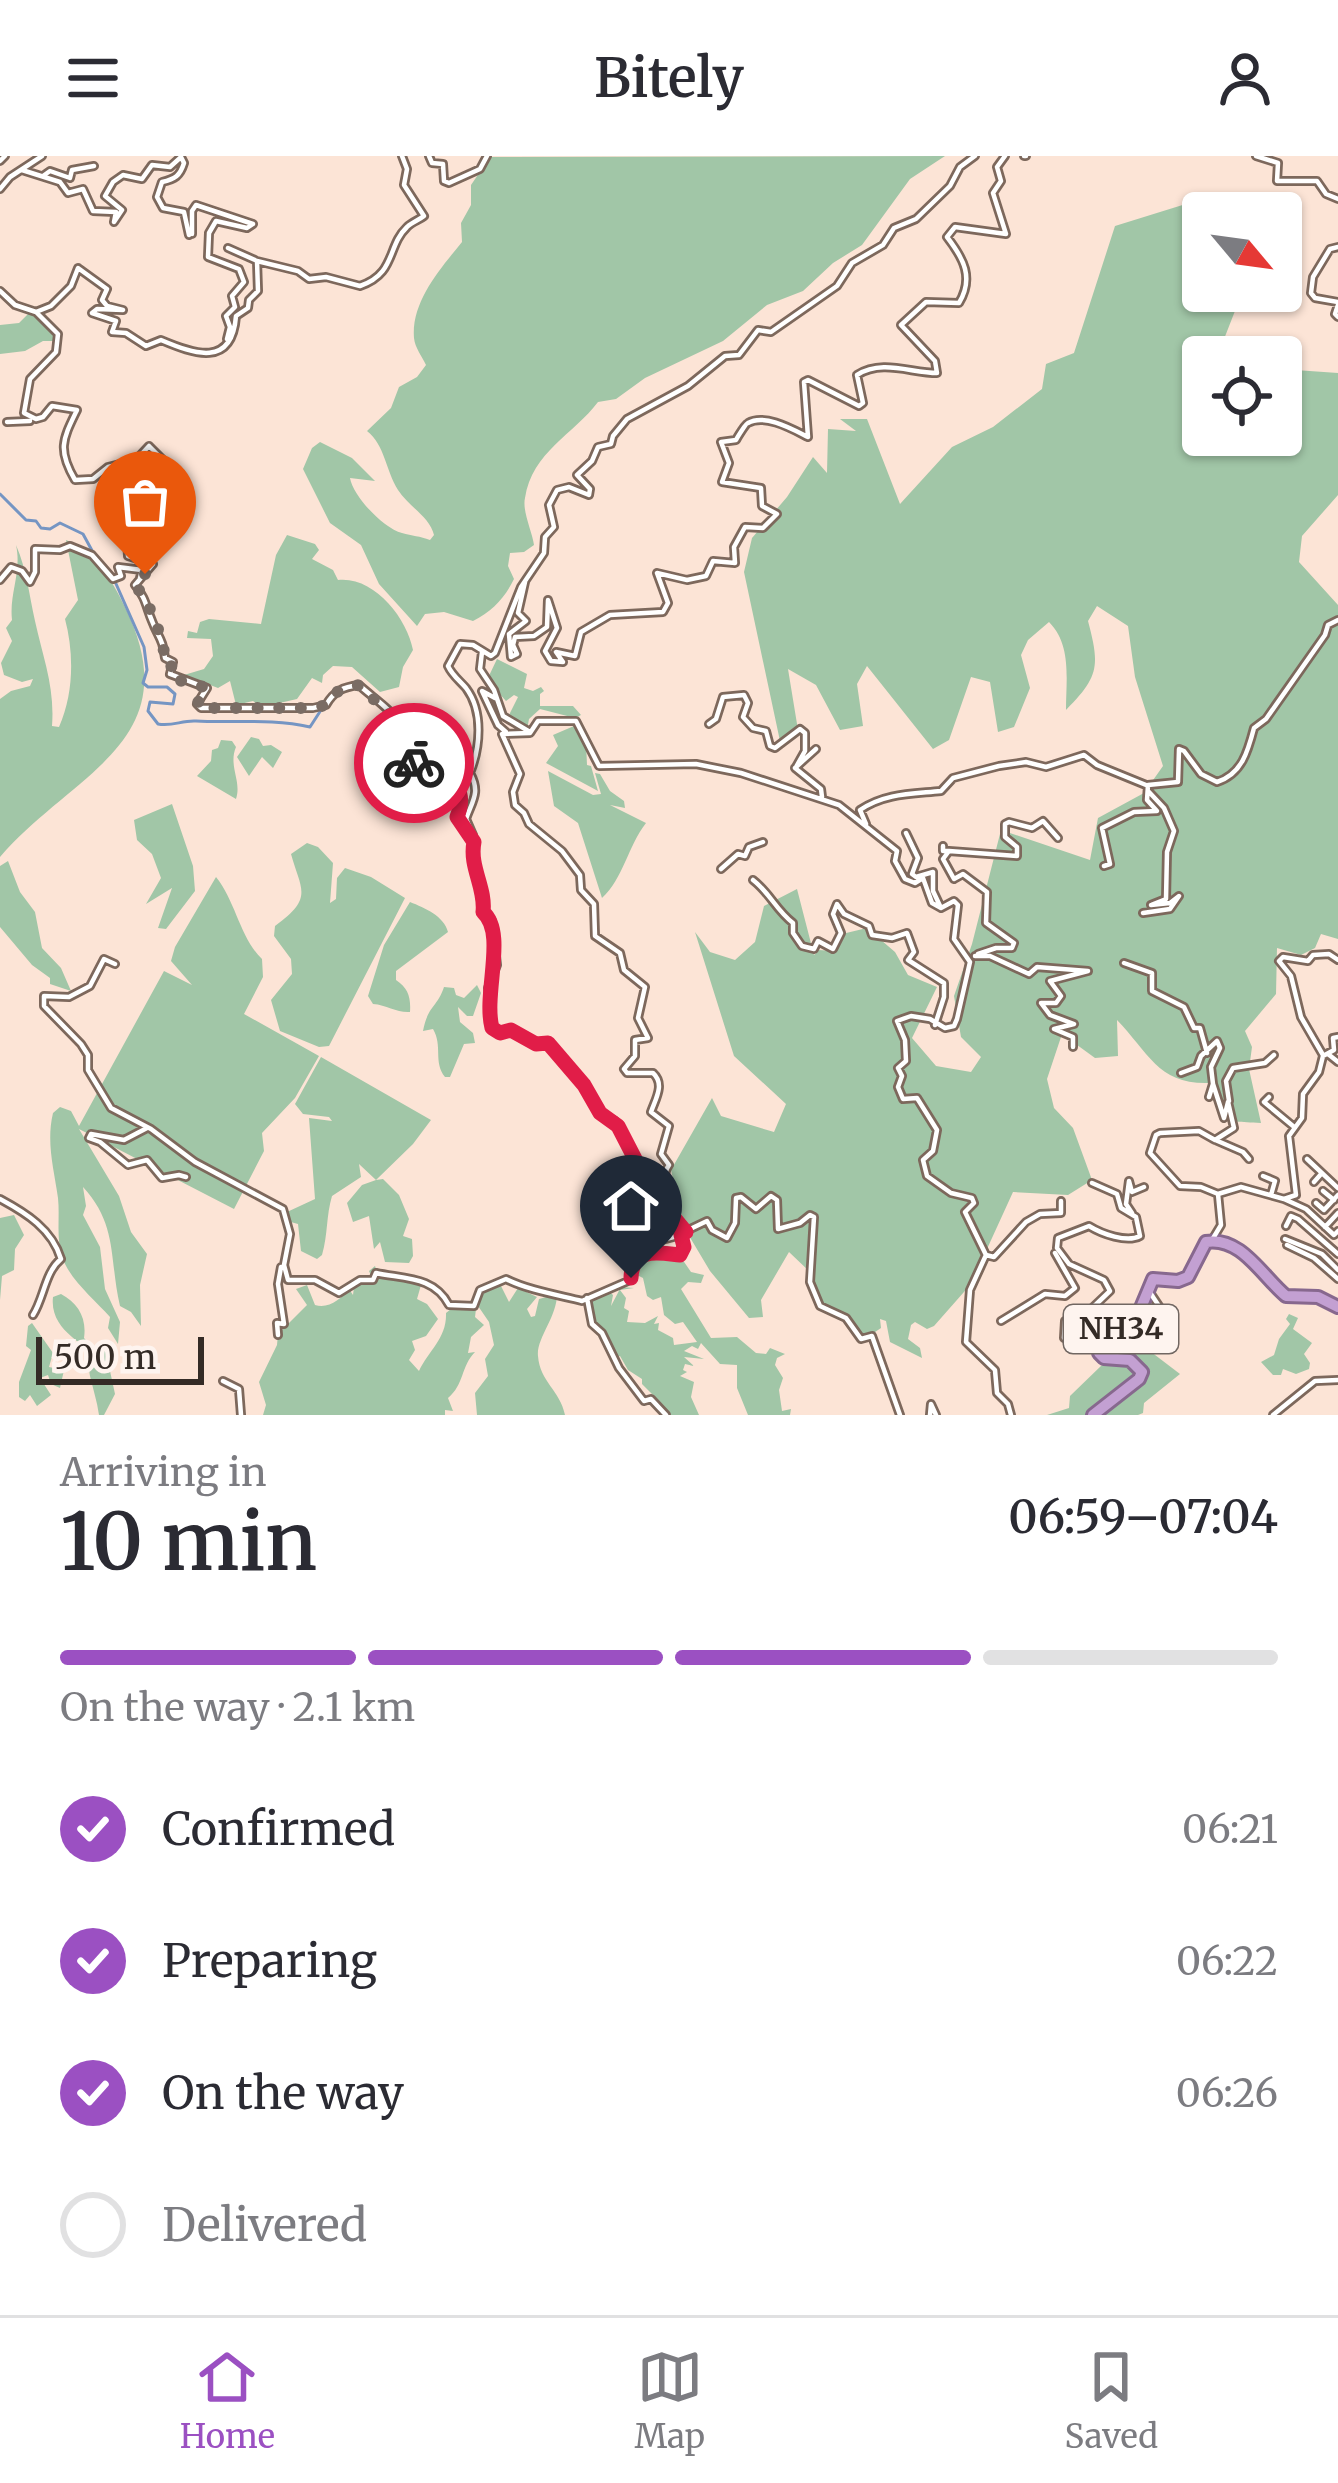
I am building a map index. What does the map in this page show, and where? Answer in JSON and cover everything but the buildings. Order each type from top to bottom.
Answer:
[{"type":"highway","name":"NH34","points":[[1093,1415],[1142,1372],[1130,1360],[1104,1358],[1098,1349],[1100,1340],[1135,1322],[1155,1279],[1188,1277],[1200,1246],[1212,1240]]},
{"type":"highway","points":[[1212,1240],[1233,1245],[1286,1296],[1318,1297],[1338,1307]]},
{"type":"street","points":[[0,189],[42,156]]},
{"type":"street","points":[[228,248],[309,279],[326,277],[360,286],[372,282],[391,261],[406,227],[424,216],[404,185],[407,170],[402,156]]},
{"type":"street","points":[[429,156],[432,163],[443,164],[444,182],[449,183],[480,170],[487,156]]},
{"type":"street","points":[[116,964],[104,959],[92,985],[69,998],[44,996],[44,1006],[88,1055],[88,1070],[111,1108],[196,1162],[280,1207],[290,1234],[286,1279],[316,1280],[339,1293],[360,1280],[373,1280],[378,1273],[424,1282],[437,1288],[448,1305],[461,1308],[474,1306],[480,1290],[506,1279],[518,1286],[586,1298],[628,1281],[637,1257],[662,1250],[680,1255],[683,1233],[651,1190],[618,1126],[600,1113],[584,1085],[548,1043],[536,1044],[511,1030],[500,1033],[492,1028],[488,988],[497,965],[492,921],[483,912],[485,902],[470,860],[474,842],[466,819],[475,802],[470,773],[478,751],[478,725],[470,695],[448,669],[457,646],[473,644],[494,655],[525,583],[544,553],[545,537],[554,527],[549,505],[554,495],[565,486],[591,493],[577,475],[595,458],[596,450],[611,444],[627,419],[688,386],[725,356],[740,355],[758,330],[771,332],[837,286],[852,263],[883,245],[894,228],[916,218],[950,186],[960,166],[975,156]]},
{"type":"street","points":[[525,583],[518,613],[526,622],[509,634],[512,657],[517,654],[515,637],[534,636],[547,627],[548,599],[556,628],[545,651],[551,661],[563,662],[556,652],[575,656],[580,632],[610,615],[641,616],[667,608],[657,573],[688,580],[706,576],[712,561],[735,563],[734,547],[745,527],[768,526],[777,514],[762,506],[761,488],[722,482],[729,463],[721,442],[736,440],[746,423],[765,420],[808,437],[804,404],[804,382],[808,380],[859,406],[863,403],[857,375],[866,369],[880,365],[937,373],[935,362],[901,325],[922,304],[959,303],[967,290],[966,269],[947,238],[955,227],[1006,234],[993,194],[1005,156]]},
{"type":"street","points":[[1256,156],[1277,162],[1277,181],[1317,181],[1326,194],[1338,199]]},
{"type":"street","points":[[22,170],[60,182],[68,194],[83,189],[94,211],[116,212],[113,222],[122,210],[106,196],[113,182],[123,176],[142,179],[152,165],[170,167],[181,157],[182,170],[176,178],[162,182],[157,197],[163,208],[184,212],[190,237],[196,206],[253,224],[247,228],[216,221],[211,227],[208,257],[239,269],[244,282],[231,300],[235,307],[226,316],[229,337],[221,347]]},
{"type":"street","points":[[43,176],[50,171],[70,178],[72,170],[94,166]]},
{"type":"street","points":[[1338,247],[1330,249],[1313,277],[1311,293],[1338,303],[1338,317]]},
{"type":"street","points":[[36,312],[51,306],[71,286],[78,268],[107,289],[103,303],[123,310],[92,313],[116,321],[112,332],[126,333],[146,346],[165,340],[195,355],[221,347],[235,331],[236,316],[248,308],[258,291],[257,261]]},
{"type":"street","points":[[0,291],[15,305],[36,312],[58,334],[60,344],[30,379],[25,416],[44,417]]},
{"type":"street","points":[[7,422],[44,417],[52,406],[77,410],[63,443],[66,464],[75,480],[93,479],[109,466],[136,460],[149,446],[163,460],[155,469],[157,482],[142,490],[153,516]]},
{"type":"street","points":[[136,460],[140,468],[130,480],[132,497],[116,511],[118,530],[128,542],[126,554],[153,564],[135,585],[152,609],[151,620],[164,644],[165,658],[173,662],[169,672],[178,680],[207,688],[197,704],[201,708],[313,708],[326,705],[335,692],[359,685],[404,728],[406,751],[415,764],[457,787],[462,802],[457,817],[474,842]]},
{"type":"street","points":[[148,526],[156,498],[165,500],[166,511]]},
{"type":"street","points":[[0,580],[10,567],[22,571],[30,582],[35,549],[70,546],[92,555],[113,579],[121,577],[118,567],[132,566],[142,570],[140,578]]},
{"type":"street","points":[[1148,788],[1178,782],[1180,749],[1204,777],[1217,782],[1231,777],[1249,750],[1254,728],[1266,718],[1328,625],[1338,620]]},
{"type":"street","points":[[473,644],[482,652],[480,670],[507,721],[530,733]]},
{"type":"street","points":[[495,698],[482,691],[496,722],[506,732],[530,733]]},
{"type":"street","points":[[709,724],[716,719],[723,697],[745,696],[743,717],[753,728],[766,731],[770,746],[775,748],[799,729],[806,733],[805,751],[795,767]]},
{"type":"street","points":[[530,733],[538,721],[577,721],[599,766],[706,765],[839,805],[896,851],[895,861],[905,879],[915,884],[923,878],[932,904],[941,908]]},
{"type":"street","points":[[506,732],[503,741],[520,774],[513,792],[516,807],[562,850],[578,872],[580,890],[594,904],[595,936],[620,953],[624,970],[645,987],[638,1013],[648,1038],[635,1040],[635,1056],[624,1069],[627,1073],[653,1072],[658,1078],[660,1089],[651,1112],[669,1126],[662,1154],[669,1165],[664,1171],[664,1194],[674,1222]]},
{"type":"street","points":[[785,773],[805,763],[816,749]]},
{"type":"street","points":[[866,824],[860,811],[895,794],[941,791],[953,778],[1016,763],[1046,767],[1084,755],[1148,788],[1174,831],[1167,852],[1166,899],[1151,905],[1169,903],[1179,896],[1170,909],[1143,913]]},
{"type":"street","points":[[795,767],[821,789],[821,800]]},
{"type":"street","points":[[1104,866],[1110,864],[1102,828],[1135,812],[1157,811],[1147,800],[1148,788]]},
{"type":"street","points":[[1058,838],[1043,821],[1032,828],[1009,822],[1005,837],[1017,847],[1017,856],[946,849],[943,859],[954,880],[964,874],[987,892],[986,923],[1014,943],[1012,948],[996,947],[972,959],[954,1026],[911,1016],[895,1024],[905,1040],[906,1061],[898,1068],[902,1076],[899,1095],[917,1098],[935,1126],[933,1151],[923,1160],[926,1176],[951,1193],[972,1198],[974,1203],[965,1212],[986,1255],[994,1257],[1036,1215],[1061,1213],[1061,1201]]},
{"type":"street","points":[[906,833],[918,858],[912,874],[933,872],[933,891],[941,908]]},
{"type":"street","points":[[721,868],[763,842]]},
{"type":"street","points":[[753,880],[766,889],[779,913],[794,923],[793,933],[802,946],[814,949],[818,941],[833,949],[842,933],[833,914],[837,904],[844,914],[869,926],[872,935],[892,938],[907,933],[914,952],[908,960],[944,983],[935,1025]]},
{"type":"street","points":[[941,908],[950,900],[958,905],[954,939],[972,959]]},
{"type":"street","points":[[1338,960],[1324,953],[1308,961],[1283,957],[1279,961],[1291,976],[1301,1017],[1326,1055],[1338,1062]]},
{"type":"street","points":[[972,959],[990,956],[1029,974],[1037,967],[1088,971],[1050,981],[1061,996],[1056,1003],[1041,1003],[1050,1015],[1074,1024],[1054,1029],[1072,1036],[1073,1047]]},
{"type":"street","points":[[1124,963],[1152,973],[1152,991],[1184,1007],[1194,1028],[1200,1028],[1207,1053]]},
{"type":"street","points":[[1295,1204],[1289,1148],[1293,1126],[1302,1118],[1303,1094],[1326,1055],[1336,1049],[1334,1038],[1338,1037]]},
{"type":"street","points":[[1181,1072],[1197,1067],[1201,1055],[1220,1043],[1211,1066],[1224,1118],[1229,1101]]},
{"type":"street","points":[[1213,1139],[1220,1140],[1234,1128],[1226,1081],[1233,1068],[1265,1063],[1274,1055]]},
{"type":"street","points":[[1209,1097],[1213,1084]]},
{"type":"street","points":[[1269,1097],[1264,1102],[1293,1126]]},
{"type":"street","points":[[147,1128],[124,1140],[91,1134],[89,1138],[128,1165],[147,1160],[162,1178],[179,1174],[186,1178]]},
{"type":"street","points":[[1249,1159],[1198,1131],[1160,1133],[1150,1153],[1180,1186],[1218,1194],[1241,1187],[1271,1195],[1295,1204],[1334,1235],[1338,1231]]},
{"type":"street","points":[[1307,1159],[1336,1189]]},
{"type":"street","points":[[1314,1183],[1322,1173]]},
{"type":"street","points":[[1263,1176],[1275,1181],[1271,1195]]},
{"type":"street","points":[[1100,1340],[1064,1338],[1065,1321],[1088,1312],[1110,1291],[1104,1280],[1069,1264],[1057,1248],[1058,1238],[1089,1226],[1100,1233],[1136,1239],[1140,1236],[1136,1217],[1126,1204],[1129,1181],[1132,1192],[1144,1187]]},
{"type":"street","points":[[1092,1183],[1112,1190],[1121,1208],[1136,1217]]},
{"type":"street","points":[[1323,1191],[1336,1189]]},
{"type":"street","points":[[1316,1203],[1324,1210],[1336,1189]]},
{"type":"street","points":[[1212,1240],[1221,1225],[1218,1194]]},
{"type":"street","points":[[1284,1199],[1296,1195]]},
{"type":"street","points":[[662,1250],[654,1240],[641,1237],[662,1240],[707,1221],[712,1230],[727,1238],[735,1223],[736,1198],[756,1209],[771,1196],[777,1200],[778,1229],[814,1217],[810,1282],[820,1306],[845,1318],[861,1340],[872,1336],[900,1415]]},
{"type":"street","points":[[0,1199],[30,1215],[58,1248],[61,1259],[54,1263],[46,1295],[33,1315]]},
{"type":"street","points":[[1325,1227],[1338,1213]]},
{"type":"street","points":[[1286,1226],[1291,1216],[1302,1221],[1337,1251]]},
{"type":"street","points":[[1296,1231],[1302,1221]]},
{"type":"street","points":[[1338,1270],[1322,1254],[1286,1242],[1338,1279]]},
{"type":"street","points":[[278,1335],[284,1307],[278,1284],[288,1251]]},
{"type":"street","points":[[1000,1321],[1046,1294],[1065,1296],[1075,1288],[1055,1253]]},
{"type":"street","points":[[986,1255],[970,1290],[966,1342],[994,1370],[997,1394],[1008,1404],[1011,1415]]},
{"type":"street","points":[[1308,1265],[1314,1258]]},
{"type":"street","points":[[1146,1291],[1159,1306]]},
{"type":"street","points":[[586,1298],[592,1324],[602,1333],[619,1368],[644,1401],[651,1399],[666,1415]]},
{"type":"street","points":[[1273,1415],[1315,1381],[1338,1380]]},
{"type":"street","points":[[223,1382],[239,1389],[242,1415]]},
{"type":"street","points":[[1283,1409],[1290,1415]]},
{"type":"green space","points":[[945,156],[910,179],[862,245],[833,263],[803,291],[767,305],[723,341],[645,378],[616,399],[598,402],[536,468],[524,503],[534,545],[510,553],[508,566],[514,579],[502,598],[480,617],[473,621],[444,612],[425,614],[417,626],[379,584],[361,545],[330,523],[303,469],[320,442],[352,458],[375,481],[350,478],[378,518],[402,533],[430,540],[434,535],[398,490],[378,443],[367,431],[391,408],[399,387],[417,377],[426,365],[414,338],[417,312],[462,242],[461,223],[471,205],[471,185],[490,157]]},
{"type":"green space","points":[[1182,205],[1182,312],[1235,312],[1225,336],[1182,336],[1182,456],[1302,456],[1302,370],[1338,373],[1338,495],[1302,536],[1299,562],[1338,605],[1338,939],[1321,934],[1315,948],[1301,955],[1277,948],[1276,994],[1245,1031],[1252,1047],[1249,1069],[1261,1123],[1223,1117],[1208,1083],[1166,1072],[1117,1020],[1118,1056],[1095,1058],[1062,1034],[1047,1079],[1054,1108],[1073,1128],[1092,1180],[1068,1195],[1013,1192],[971,1284],[934,1326],[911,1325],[908,1339],[920,1348],[922,1358],[890,1342],[886,1321],[880,1319],[881,1328],[866,1338],[823,1307],[810,1272],[789,1252],[761,1300],[763,1317],[749,1318],[710,1271],[685,1229],[671,1170],[712,1098],[721,1116],[774,1132],[786,1104],[734,1056],[695,932],[710,952],[735,960],[755,942],[764,906],[797,889],[814,955],[819,950],[833,951],[842,934],[867,928],[895,952],[908,975],[937,987],[912,1038],[936,1066],[971,1072],[981,1057],[961,1037],[954,996],[1001,830],[1090,860],[1098,818],[1144,793],[1163,766],[1135,677],[1128,626],[1097,606],[1088,621],[1094,670],[1066,710],[1064,652],[1049,622],[1028,640],[1021,655],[1030,688],[1014,727],[998,732],[990,682],[971,677],[949,740],[933,749],[867,666],[857,684],[863,726],[840,730],[816,685],[788,669],[798,730],[780,741],[744,572],[752,538],[813,457],[827,473],[828,429],[856,431],[840,419],[867,419],[900,504],[952,447],[993,427],[1042,389],[1046,364],[1074,353],[1115,226]]},
{"type":"green space","points":[[30,312],[58,341],[0,354],[0,325],[19,323]]},
{"type":"green space","points":[[287,535],[315,544],[319,550],[312,559],[333,570],[338,580],[376,592],[396,613],[413,650],[399,687],[380,692],[352,667],[333,666],[322,683],[312,678],[297,699],[262,707],[253,701],[236,705],[230,681],[218,688],[184,675],[204,669],[213,656],[211,639],[187,638],[188,631],[197,633],[200,622],[261,624],[276,555]]},
{"type":"green space","points":[[66,540],[94,559],[120,597],[142,653],[144,691],[134,723],[115,751],[0,857],[0,699],[30,686],[33,679],[22,682],[4,675],[1,663],[12,641],[6,628],[12,620],[16,545],[48,673],[52,726],[59,727],[71,673],[65,619],[78,600]]},
{"type":"green space","points":[[497,659],[527,674],[524,688],[541,687],[540,706],[573,706],[581,715],[575,718],[540,709],[529,719],[527,730],[515,728],[508,717],[518,697],[506,701],[487,680]]},
{"type":"green space","points":[[574,726],[586,743],[587,765],[598,791],[546,763],[558,746],[553,735]]},
{"type":"green space","points":[[251,737],[282,752],[273,768],[262,757],[249,776],[237,757]]},
{"type":"green space","points":[[221,740],[232,741],[236,747],[236,799],[197,776]]},
{"type":"green space","points":[[548,771],[593,795],[601,794],[595,773],[600,774],[625,808],[610,805],[646,823],[602,898],[578,823],[554,806]]},
{"type":"green space","points":[[172,804],[193,866],[195,891],[166,929],[158,928],[172,888],[146,904],[161,878],[152,854],[137,840],[134,820]]},
{"type":"green space","points":[[307,843],[333,863],[330,903],[336,899],[337,878],[345,868],[405,898],[329,1046],[319,1047],[280,1031],[271,1000],[292,974],[291,959],[274,936],[275,926],[300,900],[301,885],[291,854]]},
{"type":"green space","points":[[8,861],[20,892],[35,912],[42,948],[61,968],[71,991],[50,984],[50,978],[32,965],[0,927],[0,866]]},
{"type":"green space","points":[[216,877],[262,959],[263,977],[244,1014],[319,1056],[295,1098],[262,1133],[264,1151],[234,1209],[79,1129],[147,1254],[140,1285],[141,1326],[120,1306],[107,1229],[83,1187],[83,1215],[100,1247],[105,1289],[120,1322],[118,1344],[108,1328],[110,1317],[76,1280],[62,1256],[50,1145],[53,1113],[60,1107],[71,1111],[79,1126],[164,971],[192,985],[171,961]]},
{"type":"green space","points":[[410,902],[438,917],[448,932],[396,971],[396,980],[409,997],[410,1012],[405,1012],[373,1004],[368,996],[384,945]]},
{"type":"green space","points":[[477,985],[481,993],[473,1016],[458,1007],[460,1022],[473,1033],[475,1043],[464,1044],[450,1077],[445,1077],[436,1035],[433,1029],[423,1031],[425,1023],[444,987],[454,988],[464,998]]},
{"type":"green space","points":[[321,1057],[431,1120],[376,1180],[359,1164],[361,1177],[332,1196],[324,1247],[317,1259],[301,1251],[298,1224],[287,1221],[287,1212],[315,1199],[309,1118],[332,1121],[303,1114],[295,1104]]},
{"type":"green space","points":[[383,1179],[399,1195],[409,1219],[403,1236],[412,1239],[409,1263],[385,1262],[380,1242],[374,1249],[369,1216],[353,1222],[347,1203],[362,1185]]},
{"type":"green space","points":[[14,1215],[24,1235],[15,1249],[14,1270],[2,1276],[0,1300],[0,1218]]},
{"type":"green space","points":[[658,1252],[663,1259],[680,1256],[691,1272],[704,1275],[701,1283],[688,1282],[681,1289],[711,1338],[737,1337],[756,1353],[766,1354],[770,1348],[785,1354],[775,1365],[783,1378],[779,1390],[782,1411],[791,1409],[790,1415],[748,1415],[737,1388],[737,1365],[720,1364],[701,1343],[698,1349],[692,1346],[684,1351],[704,1359],[684,1357],[694,1366],[685,1364],[687,1372],[680,1376],[694,1382],[691,1397],[699,1415],[661,1411],[642,1379],[628,1370],[620,1356],[616,1358],[594,1325],[591,1302],[607,1290],[613,1295],[611,1306],[621,1287],[634,1288],[620,1290],[629,1311],[627,1322],[645,1323],[658,1316],[654,1324],[659,1323],[658,1330],[673,1338],[674,1345],[697,1342],[683,1322],[675,1324],[664,1315],[661,1297],[647,1296],[643,1278],[633,1280],[638,1258]]},
{"type":"green space","points":[[375,1266],[377,1272],[421,1285],[417,1299],[438,1319],[426,1336],[412,1341],[415,1350],[409,1360],[419,1371],[441,1337],[446,1313],[476,1309],[475,1317],[484,1325],[471,1337],[468,1353],[475,1352],[448,1398],[453,1411],[445,1410],[445,1415],[263,1415],[266,1405],[259,1382],[278,1334],[307,1305],[296,1289],[307,1285],[315,1305],[330,1304],[349,1289],[353,1295],[355,1279],[372,1278],[369,1271]]},
{"type":"green space","points":[[501,1286],[509,1302],[518,1288],[537,1297],[527,1309],[531,1317],[539,1299],[557,1294],[538,1356],[565,1415],[477,1415],[475,1393],[488,1376],[485,1359],[494,1345],[489,1322],[476,1303],[482,1291]]},
{"type":"green space","points":[[61,1294],[80,1312],[84,1338],[92,1347],[105,1346],[113,1353],[110,1371],[115,1394],[104,1415],[99,1415],[89,1351],[63,1328],[53,1309],[53,1297]]},
{"type":"green space","points":[[1289,1314],[1298,1318],[1293,1329],[1312,1343],[1304,1354],[1309,1369],[1296,1374],[1283,1369],[1281,1375],[1273,1375],[1261,1362],[1274,1355],[1290,1324]]},
{"type":"green space","points":[[32,1323],[53,1353],[49,1367],[64,1370],[60,1388],[51,1384],[48,1375],[40,1378],[51,1395],[37,1406],[30,1395],[25,1401],[19,1397],[19,1382],[31,1350],[26,1346]]},
{"type":"green space","points":[[1110,1333],[1138,1342],[1180,1374],[1144,1403],[1138,1415],[1100,1415],[1148,1373],[1137,1356],[1106,1355],[1103,1345]]},
{"type":"green space","points":[[1103,1364],[1133,1364],[1140,1372],[1092,1415],[1047,1415],[1069,1408],[1070,1396]]},
{"type":"waterway","points":[[0,494],[41,528],[60,523],[83,534],[95,556]]},
{"type":"waterway","points":[[113,577],[144,647],[147,670],[143,683],[167,687],[175,694],[173,704],[150,702],[148,711],[158,724],[253,721],[310,727],[321,710]]},
{"type":"way so far","points":[[145,574],[135,585],[152,609],[151,620],[158,627],[165,658],[173,662],[169,672],[187,684],[207,688],[197,704],[201,708],[313,708],[326,705],[335,692],[359,685],[404,728],[406,751],[414,763]]},
{"type":"route","points":[[414,763],[451,782],[460,793],[457,817],[474,842],[470,860],[485,902],[483,912],[492,921],[497,965],[488,988],[492,1028],[500,1033],[511,1030],[536,1044],[548,1043],[584,1085],[600,1113],[618,1126],[651,1190],[686,1232],[681,1235],[680,1255],[662,1250],[637,1257],[631,1278]]}]
